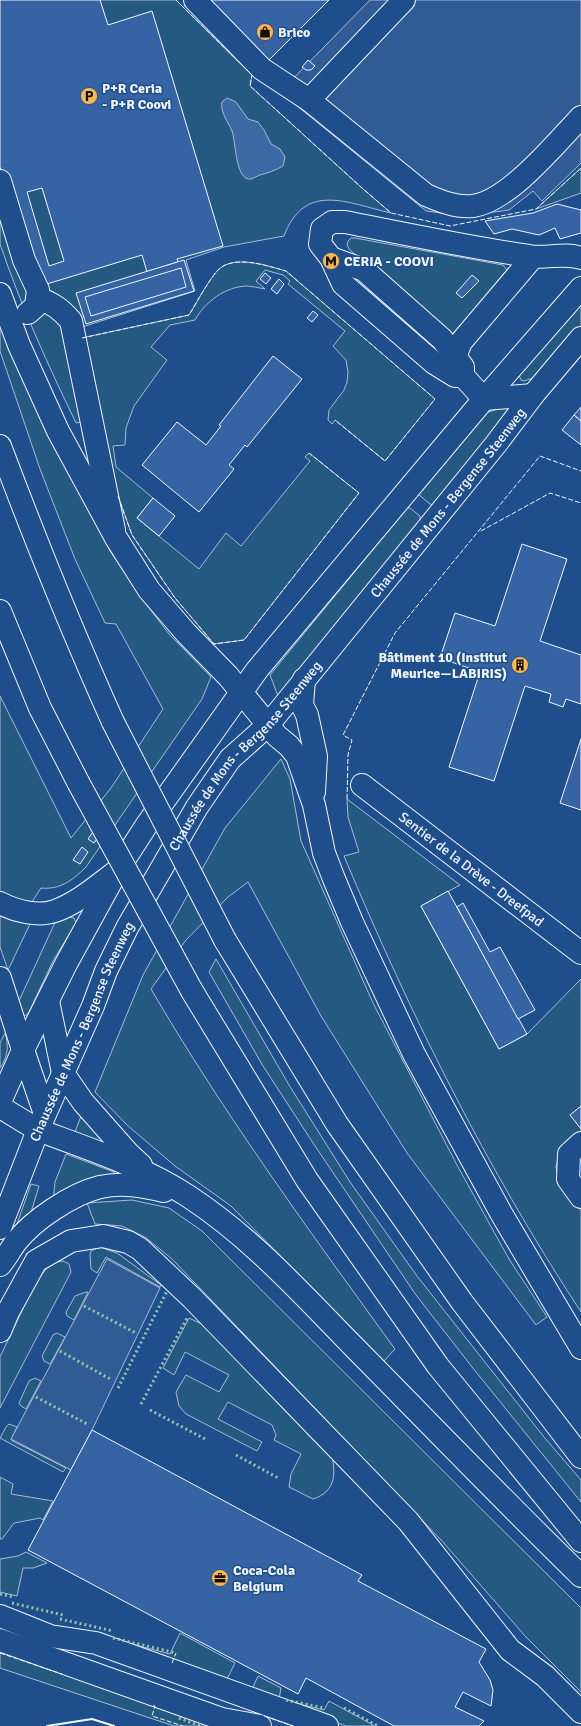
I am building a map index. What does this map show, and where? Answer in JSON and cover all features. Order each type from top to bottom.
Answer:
[{"type":"main road","points":[[195,0],[262,69],[309,100],[426,195],[445,203],[473,206],[496,198],[527,173],[581,117]]},
{"type":"main road","points":[[309,100],[404,0]]},
{"type":"main road","points":[[0,181],[24,260],[38,290],[36,306],[28,313],[31,304],[31,292],[16,262],[0,210]]},
{"type":"main road","points":[[532,257],[461,342],[459,366],[455,376],[434,363],[343,284],[331,258],[320,244],[322,229],[332,222],[345,222],[475,248],[532,257],[570,256],[581,258]]},
{"type":"main road","points":[[0,1102],[23,1050],[66,964],[117,871],[146,826],[257,670],[484,399],[581,288]]},
{"type":"main road","points":[[0,294],[19,345],[58,431],[116,538],[149,590],[186,633],[228,676],[268,725],[297,756],[314,805],[324,853],[352,922],[414,1054],[501,1213],[581,1348]]},
{"type":"main road","points":[[38,298],[53,303],[62,310],[71,321],[116,538]]},
{"type":"main road","name":"Chaussée de Mons - Bergense Steenweg","points":[[0,1228],[41,1122],[93,1006],[106,971],[127,928],[163,863],[197,807],[230,759],[268,725],[496,444],[533,395],[581,338]]},
{"type":"main road","points":[[459,366],[484,399]]},
{"type":"main road","points":[[484,399],[533,395]]},
{"type":"main road","points":[[0,446],[74,635],[113,722],[225,940],[337,1124],[462,1302],[581,1457]]},
{"type":"main road","points":[[0,611],[40,708],[78,782],[192,991],[307,1180],[438,1366],[581,1540]]},
{"type":"main road","points":[[304,679],[302,705],[307,716],[316,756],[314,805]]},
{"type":"main road","name":"Sentier de la Drève - Dreefpad","points":[[362,785],[581,953]]},
{"type":"main road","points":[[0,903],[10,908],[26,912],[54,912],[78,899],[117,871]]},
{"type":"main road","points":[[0,978],[23,1050],[41,1122]]},
{"type":"main road","points":[[48,1001],[63,1073],[83,1102],[128,1153],[156,1177]]},
{"type":"main road","points":[[0,1107],[41,1122],[156,1177],[187,1196],[230,1226],[288,1280],[581,1576]]},
{"type":"main road","points":[[581,1143],[568,1154],[568,1179],[581,1197]]},
{"type":"main road","points":[[0,1265],[16,1241],[39,1219],[69,1201],[100,1187],[135,1185],[187,1196]]},
{"type":"main road","points":[[0,1331],[8,1312],[36,1261],[71,1241],[103,1236],[128,1242],[140,1249],[203,1309],[408,1521],[510,1650],[545,1676],[581,1712]]},
{"type":"main road","points":[[0,1616],[50,1636],[148,1681],[237,1714],[260,1726]]},
{"type":"main road","points":[[50,1636],[96,1643],[327,1726]]},
{"type":"main road","points":[[0,1640],[222,1719],[260,1726]]},
{"type":"shaded area","points":[[0,0],[176,0],[252,75],[250,86],[391,213],[343,201],[329,200],[315,202],[303,208],[293,219],[284,236],[224,247],[186,260],[195,291],[79,328],[81,338],[189,315],[214,275],[225,265],[242,262],[261,264],[286,271],[435,399],[385,461],[335,420],[332,424],[328,420],[329,410],[344,390],[348,372],[346,360],[333,346],[345,331],[288,284],[290,281],[283,275],[265,270],[256,281],[265,289],[246,286],[223,292],[204,307],[195,320],[170,325],[151,347],[167,360],[134,406],[126,428],[125,445],[113,446],[116,467],[153,498],[137,518],[199,569],[226,533],[241,546],[310,461],[305,457],[309,453],[359,493],[244,640],[214,644],[175,598],[132,535],[109,471],[99,419],[76,423],[45,357],[17,290],[0,244]]},
{"type":"shaded area","points":[[370,0],[581,0],[581,163],[542,201],[533,191],[509,210],[464,216],[426,211],[280,92]]},
{"type":"shaded area","points":[[227,98],[236,102],[248,119],[258,122],[271,144],[280,149],[285,157],[283,166],[251,179],[246,178],[242,174],[237,160],[232,131],[222,109],[222,102]]},
{"type":"shaded area","points":[[581,168],[581,193],[536,209]]},
{"type":"shaded area","points":[[351,238],[503,265],[507,270],[449,338],[349,249],[347,245]]},
{"type":"shaded area","points":[[581,302],[581,326],[539,376],[524,381],[521,380],[519,375]]},
{"type":"shaded area","points":[[0,312],[110,551],[146,604],[169,634],[211,677],[202,699],[86,867],[71,880],[60,886],[41,888],[30,905],[7,897],[0,891],[0,696],[71,838],[111,788],[163,709],[116,624],[105,623],[75,559],[40,469],[0,351]]},
{"type":"shaded area","points":[[511,405],[511,408],[433,505],[419,495],[485,413]]},
{"type":"shaded area","points":[[407,508],[410,508],[420,516],[420,520],[278,696],[270,675]]},
{"type":"shaded area","points":[[281,759],[290,779],[301,841],[373,1003],[458,1167],[509,1259],[547,1317],[536,1325],[407,1153],[321,1016],[248,882],[228,897],[186,940],[151,989],[208,1082],[268,1172],[395,1349],[384,1361],[231,1206],[175,1166],[127,1125],[95,1092],[143,975],[225,828]]},
{"type":"shaded area","points":[[347,799],[460,885],[421,906],[499,1049],[527,1034],[581,979],[581,1133],[559,1154],[556,1167],[559,1182],[581,1211],[581,1312],[514,1203],[482,1147],[423,1032],[369,915],[344,856],[359,852],[348,817]]},
{"type":"shaded area","points":[[0,912],[31,922],[8,970],[0,947]]},
{"type":"shaded area","points":[[66,916],[74,918],[76,923],[53,961],[28,1014],[24,1016],[18,1003],[57,918]]},
{"type":"shaded area","points":[[216,959],[289,1085],[350,1182],[417,1276],[544,1437],[581,1480],[581,1502],[416,1295],[315,1146],[263,1066],[209,972]]},
{"type":"shaded area","points":[[5,1033],[7,1051],[5,1060],[0,1068],[0,1043]]},
{"type":"shaded area","points":[[81,1116],[103,1139],[101,1142],[75,1132]]},
{"type":"shaded area","points":[[66,1154],[114,1172],[114,1176],[53,1201],[55,1182]]},
{"type":"shaded area","points":[[31,1184],[39,1186],[29,1219],[19,1227],[17,1224]]},
{"type":"shaded area","points":[[132,1200],[169,1208],[202,1231],[581,1608],[581,1692],[526,1637],[442,1541],[172,1259],[145,1237],[122,1226],[95,1224],[87,1203]]},
{"type":"shaded area","points":[[100,1247],[117,1253],[161,1285],[160,1287],[106,1257],[97,1273],[91,1269],[91,1251]]},
{"type":"shaded area","points":[[107,1259],[160,1288],[92,1430],[71,1470],[11,1439]]},
{"type":"shaded area","points":[[63,1261],[69,1264],[71,1272],[0,1408],[0,1357],[35,1283],[46,1269],[56,1262]]},
{"type":"shaded area","points":[[88,1292],[74,1320],[67,1316],[66,1312],[75,1296]]},
{"type":"shaded area","points":[[189,1318],[208,1327],[332,1456],[334,1476],[330,1487],[326,1492],[313,1499],[289,1487],[291,1474],[301,1454],[274,1440],[276,1435],[272,1425],[228,1402],[218,1419],[262,1442],[257,1451],[186,1414],[179,1406],[176,1392],[186,1375],[219,1392],[229,1375],[185,1352],[174,1375],[163,1368]]},
{"type":"shaded area","points":[[57,1333],[65,1337],[50,1364],[44,1361],[42,1356],[53,1335]]},
{"type":"shaded area","points":[[35,1378],[41,1381],[26,1409],[19,1403],[29,1381]]},
{"type":"shaded area","points":[[9,1424],[17,1427],[11,1440],[66,1468],[63,1472],[0,1438]]},
{"type":"shaded area","points":[[0,1477],[13,1484],[11,1494],[53,1501],[43,1520],[40,1518],[14,1523],[2,1539],[0,1539]]},
{"type":"shaded area","points":[[26,1552],[47,1563],[33,1568],[23,1568],[17,1596],[0,1592],[0,1559],[18,1556]]},
{"type":"shaded area","points":[[180,1633],[235,1663],[226,1681],[113,1639],[170,1654]]},
{"type":"shaded area","points":[[0,1651],[212,1726],[174,1726],[0,1668]]},
{"type":"shaded area","points":[[258,1676],[281,1688],[279,1699],[324,1710],[329,1701],[375,1726],[346,1726],[255,1693],[253,1687]]},
{"type":"building","name":"P+R Ceria - P+R Coovi","points":[[0,0],[100,0],[108,25],[152,11],[223,246],[177,259],[178,262],[147,272],[142,255],[37,287],[0,167]],"holes":[[[42,188],[64,261],[49,266],[27,192]]]},
{"type":"building","name":"Brico","points":[[201,0],[329,0],[265,64]]},
{"type":"building","points":[[308,60],[315,66],[311,70],[306,70],[302,67]]},
{"type":"building","points":[[557,204],[581,210],[581,233],[560,239],[555,228],[539,235],[512,229],[494,234],[485,221],[533,213]]},
{"type":"building","points":[[184,260],[194,291],[86,324],[76,293]]},
{"type":"building","points":[[181,268],[186,287],[91,316],[85,297]]},
{"type":"building","points":[[265,273],[271,278],[266,284],[260,279]]},
{"type":"building","points":[[472,275],[479,281],[462,298],[456,293]]},
{"type":"building","points":[[279,279],[284,284],[277,294],[271,289]]},
{"type":"building","points":[[313,311],[318,315],[312,322],[307,318]]},
{"type":"building","points":[[273,356],[302,379],[247,447],[245,445],[229,465],[234,469],[199,512],[142,465],[177,422],[206,445],[221,426],[219,425]]},
{"type":"building","points":[[581,407],[581,421],[574,415]]},
{"type":"building","points":[[574,415],[581,421],[581,445],[562,430]]},
{"type":"building","points":[[153,498],[175,516],[159,536],[137,518]]},
{"type":"building","name":"Bâtiment 10 (Institut Meurice—LABIRIS)","points":[[522,544],[567,559],[540,641],[581,655],[581,704],[566,699],[563,707],[549,702],[551,694],[525,686],[494,781],[449,767],[480,672],[440,658],[455,613],[495,626]]},
{"type":"building","points":[[581,739],[581,810],[560,803]]},
{"type":"building","points":[[95,829],[101,833],[94,843],[88,839]]},
{"type":"building","points":[[82,847],[88,852],[80,864],[73,860]]},
{"type":"building","points":[[448,891],[527,1034],[499,1049],[421,906]]},
{"type":"building","points":[[463,903],[490,952],[500,947],[535,1010],[518,1019],[457,907]]},
{"type":"building","points":[[581,1106],[581,1129],[570,1115]]},
{"type":"building","name":"Coca-Cola Belgium","points":[[92,1430],[362,1575],[358,1581],[486,1649],[479,1662],[490,1680],[493,1690],[491,1706],[463,1692],[455,1707],[484,1721],[479,1726],[394,1726],[306,1678],[298,1694],[28,1550]]},
{"type":"hedge","points":[[118,1388],[167,1291]]},
{"type":"hedge","points":[[84,1306],[136,1333]]},
{"type":"hedge","points":[[141,1404],[187,1318]]},
{"type":"hedge","points":[[60,1351],[112,1380]]},
{"type":"hedge","points":[[36,1397],[89,1425]]},
{"type":"hedge","points":[[150,1410],[207,1440]]},
{"type":"hedge","points":[[236,1455],[280,1479]]},
{"type":"hedge","points":[[0,1594],[14,1597]]},
{"type":"hedge","points":[[12,1603],[63,1615]]},
{"type":"hedge","points":[[60,1619],[113,1631]]},
{"type":"hedge","points":[[113,1638],[176,1653]]},
{"type":"hedge","points":[[286,1700],[324,1708]]},
{"type":"hedge","points":[[344,1708],[378,1726]]},
{"type":"hedge","points":[[179,1718],[201,1726]]},
{"type":"fence","points":[[176,0],[252,75],[250,86],[391,213],[450,226],[536,209],[581,168]]},
{"type":"fence","points":[[82,338],[189,315],[210,280],[218,270],[225,265],[242,262],[261,264],[286,271],[435,399],[385,461],[335,420]]},
{"type":"fence","points":[[118,496],[132,535],[175,598],[214,644],[244,640],[359,493],[309,453]]},
{"type":"fence","points":[[347,799],[348,755],[352,740],[343,735],[395,633],[540,456],[581,471]]},
{"type":"fence","points":[[481,531],[550,493],[581,503]]},
{"type":"fence","points":[[0,1653],[62,1674]]},
{"type":"fence","points":[[172,1663],[176,1653]]},
{"type":"fence","points":[[153,1706],[155,1706],[152,1716],[183,1726]]},
{"type":"fence","points":[[264,1716],[293,1726]]},
{"type":"wall","points":[[47,1726],[92,1719],[114,1726]]},
{"type":"place","name":"Brico","points":[[265,32]]},
{"type":"place","name":"P+R Ceria - P+R Coovi","points":[[89,96]]},
{"type":"place","name":"CERIA - COOVI","points":[[331,261]]},
{"type":"place","name":"Bâtiment 10 (Institut Meurice—LABIRIS)","points":[[520,665]]},
{"type":"place","name":"Coca-Cola Belgium","points":[[220,1578]]}]
